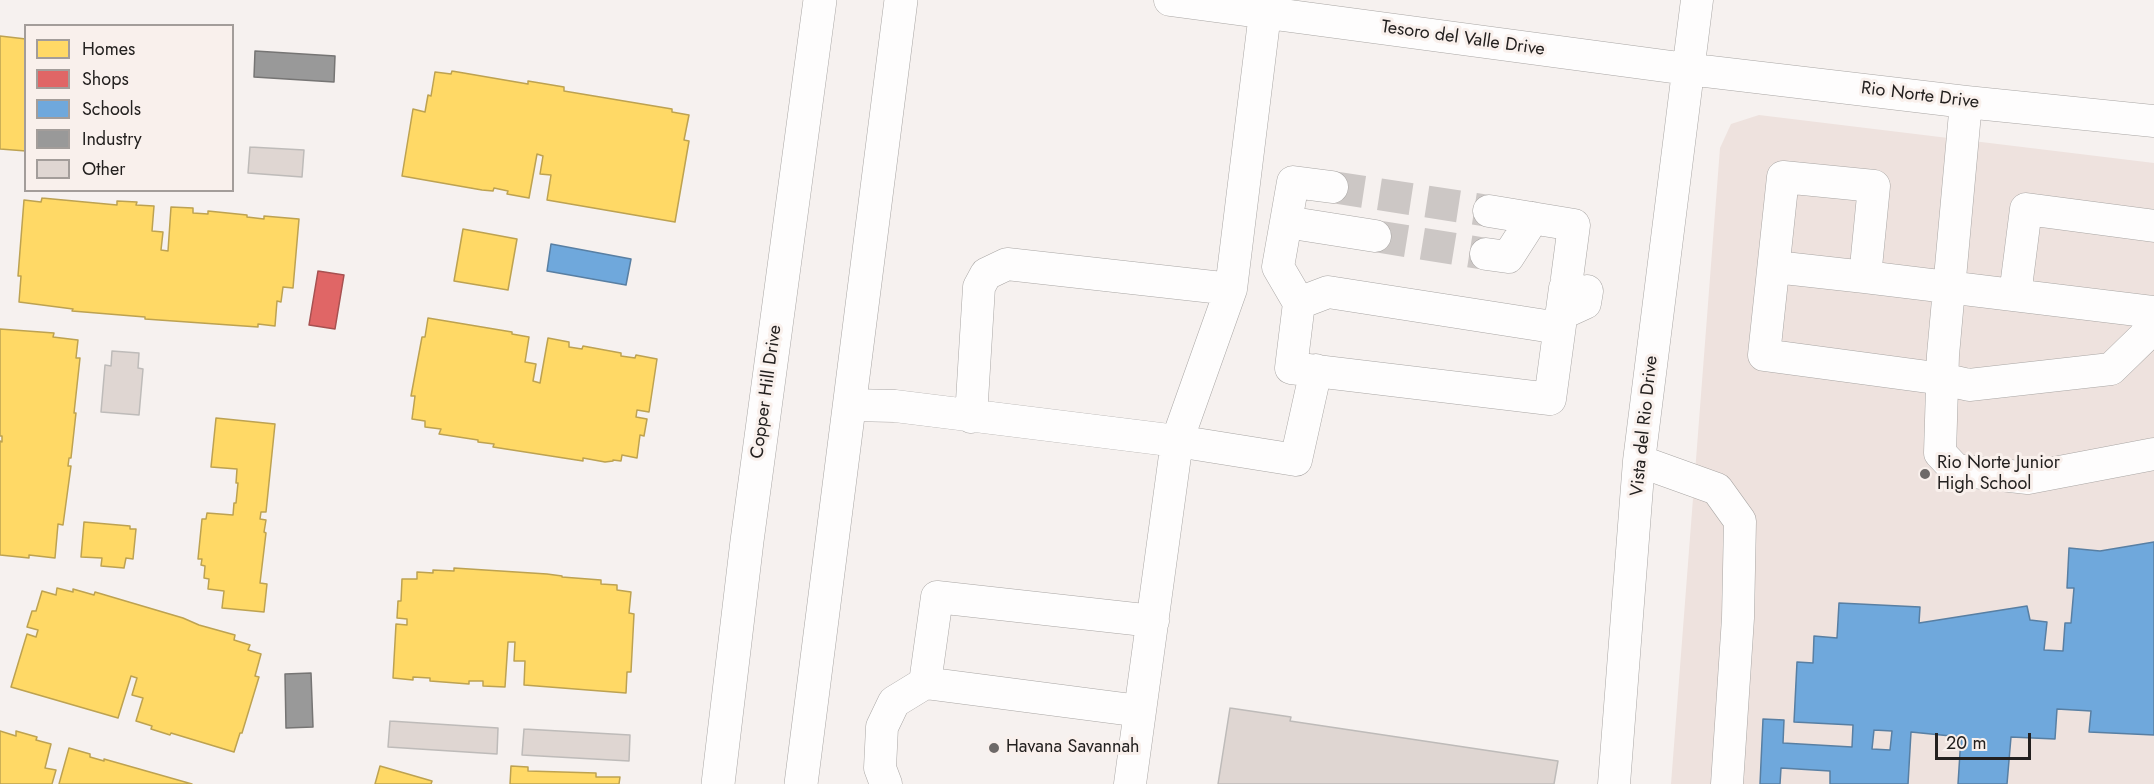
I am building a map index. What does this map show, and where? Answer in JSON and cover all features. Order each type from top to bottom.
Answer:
[{"type":"main road","name":"Copper Hill Drive","points":[[718,784],[747,541],[820,0]]},
{"type":"main road","points":[[801,784],[901,0]]},
{"type":"street","name":"Tesoro del Valle Drive","points":[[1170,0],[1687,69]]},
{"type":"street","points":[[1687,69],[1696,0]]},
{"type":"street","points":[[1130,784],[1177,441],[1231,290],[1265,13]]},
{"type":"street","name":"Rio Norte Drive","points":[[1687,69],[1966,102],[2154,120]]},
{"type":"street","name":"Vista del Rio Drive","points":[[1614,784],[1640,461],[1687,69]]},
{"type":"street","points":[[1966,102],[1943,379],[1940,453],[1956,470],[2028,478],[2154,454]]},
{"type":"street","points":[[1775,267],[2154,313],[2145,336],[2111,369],[1969,385],[1943,379],[1764,355],[1784,177],[1874,186],[1865,277]]},
{"type":"street","points":[[1332,188],[1293,182],[1278,267],[1299,303],[1291,368],[1550,399],[1571,290],[1574,225],[1489,211]]},
{"type":"street","points":[[2015,295],[2026,209],[2154,226]]},
{"type":"street","points":[[1486,254],[1508,257],[1533,218]]},
{"type":"street","points":[[1286,222],[1375,236]]},
{"type":"street","points":[[971,417],[979,287],[986,274],[1007,264],[1231,290]]},
{"type":"street","points":[[1299,303],[1328,292],[1571,290]]},
{"type":"street","points":[[850,405],[895,406],[1177,441],[1296,460],[1316,370]]},
{"type":"street","points":[[1640,461],[1717,489],[1740,521],[1738,618],[1727,784]]},
{"type":"street","points":[[925,683],[937,597],[1152,621]]},
{"type":"street","points":[[886,784],[880,768],[882,727],[894,702],[925,683],[1140,711]]},
{"type":"shaded area","name":"Rio Norte Junior High School","points":[[1759,115],[2154,163],[2154,784],[1671,784],[1720,148],[1731,124]]},
{"type":"building: Homes","points":[[0,36],[24,39],[24,151],[0,149]]},
{"type":"building: Homes","points":[[452,71],[528,84],[528,81],[564,87],[564,91],[672,109],[672,112],[689,115],[684,140],[689,141],[675,222],[547,200],[551,175],[540,174],[543,156],[537,154],[529,198],[507,194],[508,191],[494,188],[493,191],[482,190],[402,176],[413,109],[425,112],[428,95],[431,96],[435,72],[451,74]]},
{"type":"building: Homes","points":[[42,198],[117,205],[117,201],[137,202],[136,205],[154,206],[152,231],[163,232],[161,250],[168,251],[171,207],[193,208],[193,213],[208,214],[208,211],[264,219],[264,216],[299,219],[293,288],[283,287],[281,302],[277,301],[275,326],[258,324],[258,327],[145,319],[145,317],[72,311],[73,309],[19,302],[21,276],[18,276],[24,200],[41,202]]},
{"type":"building: Homes","points":[[463,229],[517,239],[508,290],[454,281]]},
{"type":"building: Homes","points":[[428,318],[529,337],[525,362],[536,364],[533,381],[540,383],[548,338],[569,342],[569,347],[582,349],[583,346],[621,353],[621,356],[635,358],[636,355],[657,359],[649,412],[637,410],[636,417],[647,419],[644,436],[640,435],[637,458],[622,455],[621,461],[605,462],[583,458],[583,461],[493,447],[494,444],[478,442],[478,440],[439,434],[441,429],[425,427],[425,421],[412,419],[415,396],[411,396],[422,337],[425,337]]},
{"type":"building: Homes","points":[[0,329],[54,333],[53,337],[78,340],[76,358],[80,358],[74,413],[76,413],[68,466],[71,466],[63,525],[58,524],[55,558],[0,555],[0,441],[2,442],[2,436],[0,436]]},
{"type":"building: Homes","points":[[216,418],[275,424],[266,512],[261,512],[260,519],[266,520],[260,583],[267,584],[264,612],[222,608],[224,591],[208,589],[209,579],[204,578],[205,566],[201,565],[202,559],[198,559],[202,519],[206,519],[207,513],[233,515],[234,503],[236,503],[237,469],[211,467]]},
{"type":"building: Homes","points":[[84,522],[130,526],[130,529],[136,529],[133,559],[126,558],[124,568],[101,566],[102,558],[81,557]]},
{"type":"building: Homes","points":[[454,568],[601,580],[601,584],[617,585],[617,590],[631,592],[629,613],[634,614],[631,672],[627,672],[626,693],[524,685],[525,661],[514,661],[515,642],[508,642],[505,687],[483,686],[483,681],[469,681],[469,684],[430,681],[430,678],[413,677],[413,680],[393,678],[396,624],[407,625],[407,619],[397,618],[398,601],[401,601],[402,579],[417,579],[417,572],[454,571]]},
{"type":"building: Homes","points":[[57,588],[73,592],[73,589],[94,595],[95,592],[183,618],[235,635],[234,640],[250,645],[248,650],[261,654],[255,676],[259,677],[234,752],[151,729],[152,726],[136,721],[143,698],[132,695],[137,678],[131,676],[118,718],[11,687],[27,634],[36,637],[38,630],[27,627],[32,611],[36,611],[42,591],[56,595]]},
{"type":"building: Homes","points":[[0,731],[16,736],[16,731],[51,744],[45,768],[56,770],[52,784],[0,784]]},
{"type":"building: Homes","points":[[69,748],[90,754],[90,757],[192,784],[59,784]]},
{"type":"building: Homes","points":[[380,766],[432,781],[431,784],[375,784]]},
{"type":"building: Homes","points":[[511,766],[528,767],[528,771],[596,773],[596,777],[620,777],[619,784],[510,784]]},
{"type":"building: Shops","points":[[318,271],[344,275],[335,329],[309,325]]},
{"type":"building: Schools","points":[[551,244],[631,259],[626,285],[547,271]]},
{"type":"building: Schools","points":[[2154,542],[2154,735],[2089,732],[2091,711],[2057,709],[2055,739],[2011,737],[2007,784],[1958,784],[1961,737],[1911,732],[1908,784],[1830,784],[1830,771],[1781,768],[1780,784],[1760,784],[1763,719],[1784,720],[1783,743],[1852,747],[1853,725],[1794,722],[1797,662],[1813,663],[1814,636],[1837,638],[1839,603],[1920,607],[1919,623],[2027,606],[2030,620],[2047,622],[2044,650],[2063,651],[2065,623],[2071,623],[2074,588],[2067,588],[2069,548],[2100,551]],"holes":[[[1874,730],[1892,731],[1890,750],[1872,749]]]},
{"type":"building: Industry","points":[[255,51],[335,56],[334,82],[254,77]]},
{"type":"building: Industry","points":[[311,673],[313,727],[286,728],[285,674]]},
{"type":"building: Other","points":[[250,147],[304,150],[302,177],[248,173]]},
{"type":"building: Other","points":[[112,351],[139,353],[138,368],[143,369],[139,415],[101,412],[105,365],[111,366]]},
{"type":"building: Other","points":[[1230,708],[1291,717],[1290,721],[1558,761],[1554,784],[1218,784]]},
{"type":"building: Other","points":[[390,721],[498,728],[497,754],[388,747]]},
{"type":"building: Other","points":[[524,729],[630,735],[629,761],[522,755]]},
{"type":"tunnel","points":[[1332,187],[1489,211]]},
{"type":"tunnel","points":[[1375,236],[1486,254]]},
{"type":"place","name":"Rio Norte Junior High School","points":[[1925,474]]},
{"type":"place","name":"Havana Savannah","points":[[994,748]]}]
